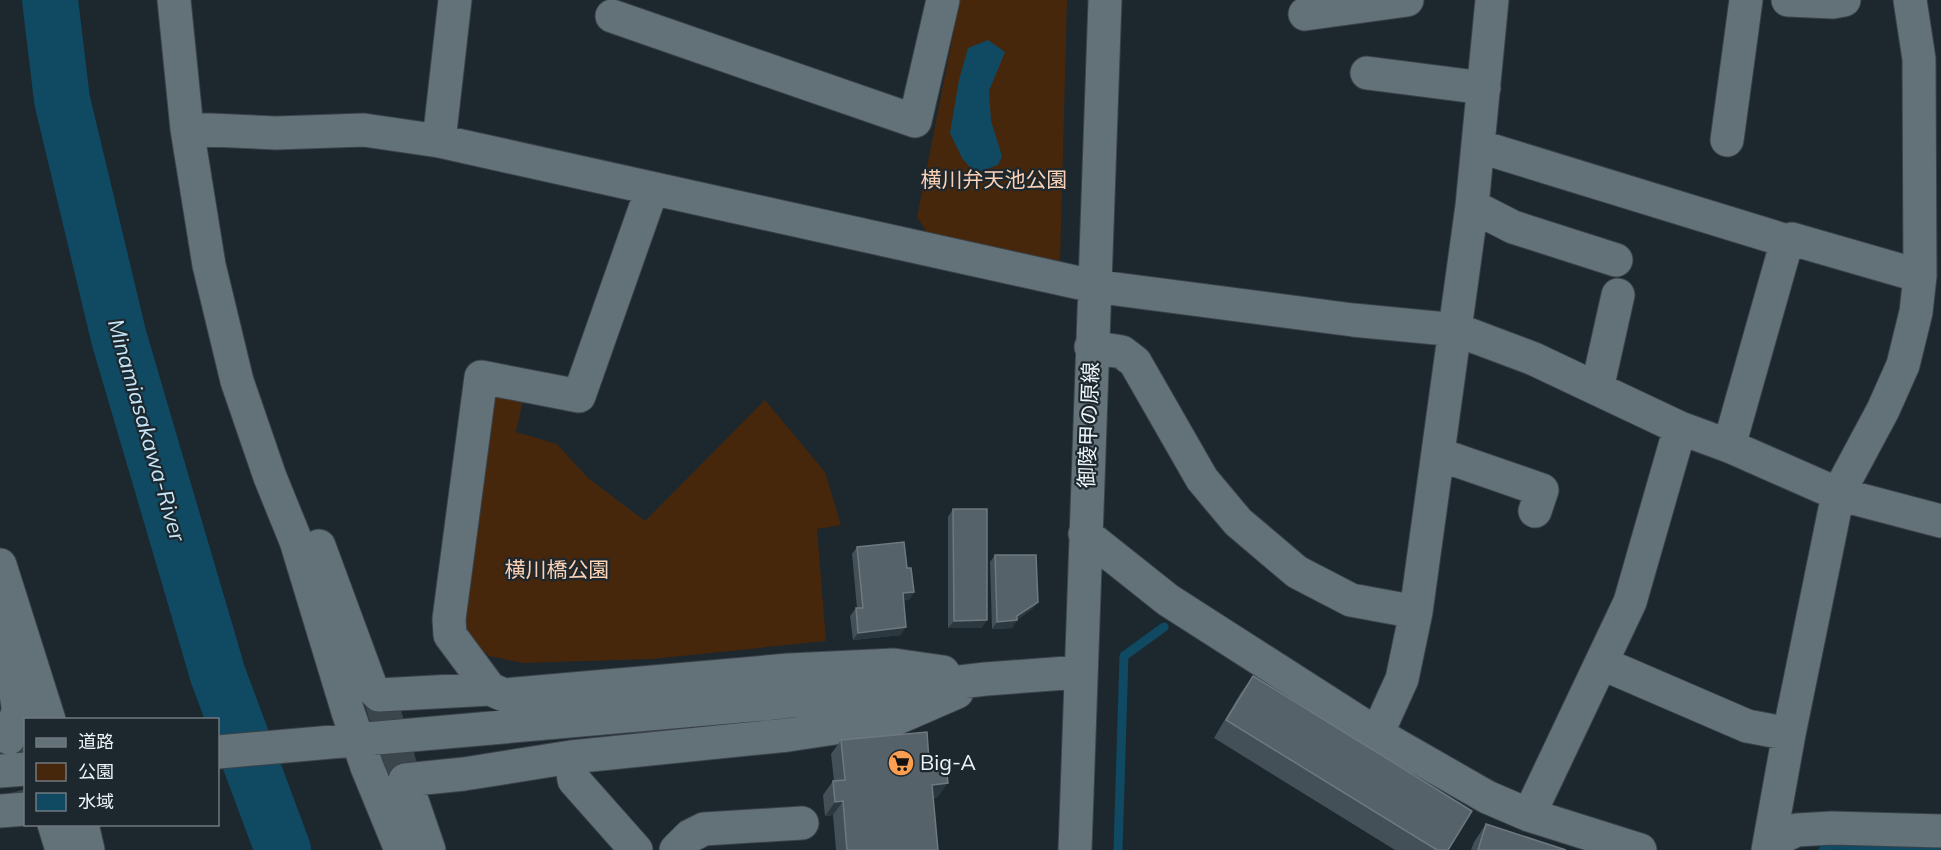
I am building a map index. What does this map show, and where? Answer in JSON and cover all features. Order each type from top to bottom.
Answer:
[{"type":"street","points":[[174,0],[187,129],[208,265],[237,381],[270,477],[296,541],[352,740],[401,850]]},
{"type":"street","points":[[439,141],[455,0]]},
{"type":"street","points":[[612,16],[915,121],[943,0]]},
{"type":"street","name":"御陵甲の原線","points":[[1075,850],[1104,0]]},
{"type":"street","points":[[1305,14],[1407,0]]},
{"type":"street","points":[[1377,734],[1402,679],[1416,612],[1472,206],[1492,0]]},
{"type":"street","points":[[1727,140],[1746,0]]},
{"type":"street","points":[[1788,0],[1833,2],[1844,0]]},
{"type":"street","points":[[1769,846],[1789,734],[1838,494],[1883,410],[1903,365],[1916,312],[1920,276],[1919,59],[1910,0]]},
{"type":"street","points":[[1367,73],[1484,88]]},
{"type":"street","points":[[187,129],[276,133],[364,130],[439,141],[1093,286],[1353,320],[1456,330],[1534,359],[1680,428],[1729,446],[1838,494],[1941,521]]},
{"type":"street","points":[[1478,146],[1787,241],[1792,239],[1920,276]]},
{"type":"street","points":[[490,689],[450,635],[449,619],[481,377],[579,396],[652,189]]},
{"type":"street","points":[[1472,206],[1513,227],[1616,260]]},
{"type":"street","points":[[1729,446],[1787,241]]},
{"type":"street","points":[[1597,389],[1618,295]]},
{"type":"street","points":[[1092,347],[1122,352],[1135,362],[1202,479],[1238,522],[1297,572],[1351,600],[1416,612]]},
{"type":"street","points":[[1529,815],[1630,602],[1680,428]]},
{"type":"street","points":[[1438,454],[1542,490],[1535,511]]},
{"type":"street","points":[[270,477],[294,500],[314,533],[371,687],[379,695],[490,689],[504,694],[777,671],[894,665],[986,679]]},
{"type":"street","points":[[1085,534],[1168,600],[1377,734],[1487,797],[1529,815],[1640,850]]},
{"type":"street","points":[[0,565],[48,717]]},
{"type":"street","points":[[0,634],[18,713],[6,732]]},
{"type":"street","points":[[1601,663],[1747,726],[1789,734]]},
{"type":"street","points":[[219,752],[764,704],[986,679],[1080,672]]},
{"type":"street","points":[[429,850],[405,780],[464,774],[571,757],[789,735],[895,719],[986,679]]},
{"type":"street","points":[[571,757],[574,780],[636,850]]},
{"type":"street","points":[[0,771],[24,769]]},
{"type":"street","points":[[0,811],[24,809]]},
{"type":"street","points":[[676,850],[690,836],[704,830],[802,823]]},
{"type":"street","points":[[54,826],[62,850]]},
{"type":"street","points":[[82,826],[88,850]]},
{"type":"street","points":[[1769,846],[1797,830],[1832,828],[1941,831]]},
{"type":"green space","name":"横川弁天池公園","points":[[960,0],[1067,0],[1060,264],[928,234],[917,217]]},
{"type":"green space","name":"横川橋公園","points":[[500,391],[524,396],[516,432],[557,444],[588,478],[645,521],[765,400],[825,472],[841,525],[817,529],[826,641],[652,659],[523,663],[489,656],[475,644],[464,624],[489,399]]},
{"type":"water","points":[[988,40],[1005,52],[989,91],[991,121],[1002,156],[998,165],[975,173],[962,158],[950,133],[959,80],[968,48]]},
{"type":"building","points":[[953,509],[987,509],[987,620],[954,621]]},
{"type":"building","points":[[904,542],[907,568],[911,568],[914,592],[903,593],[906,627],[858,633],[856,608],[863,608],[857,547]]},
{"type":"building","points":[[995,555],[1036,555],[1038,602],[1017,616],[1017,620],[997,622]]},
{"type":"building","points":[[1253,676],[1472,811],[1448,850],[1437,850],[1226,720]]},
{"type":"building","points":[[927,732],[929,761],[945,759],[948,783],[932,785],[938,850],[847,850],[843,801],[835,802],[833,781],[845,780],[841,740]]},
{"type":"building","points":[[1486,824],[1566,850],[1478,850]]},
{"type":"waterway","name":"Minamiasakawa-River","points":[[50,0],[62,100],[119,338],[218,675],[283,850]]},
{"type":"waterway","points":[[1118,850],[1124,656],[1164,627]]},
{"type":"waterway","points":[[1823,850],[1832,845],[1941,849]]},
{"type":"tunnel","points":[[379,695],[405,780]]},
{"type":"tunnel","points":[[11,742],[24,788]]},
{"type":"place","name":"Big-A","points":[[901,763]]}]
